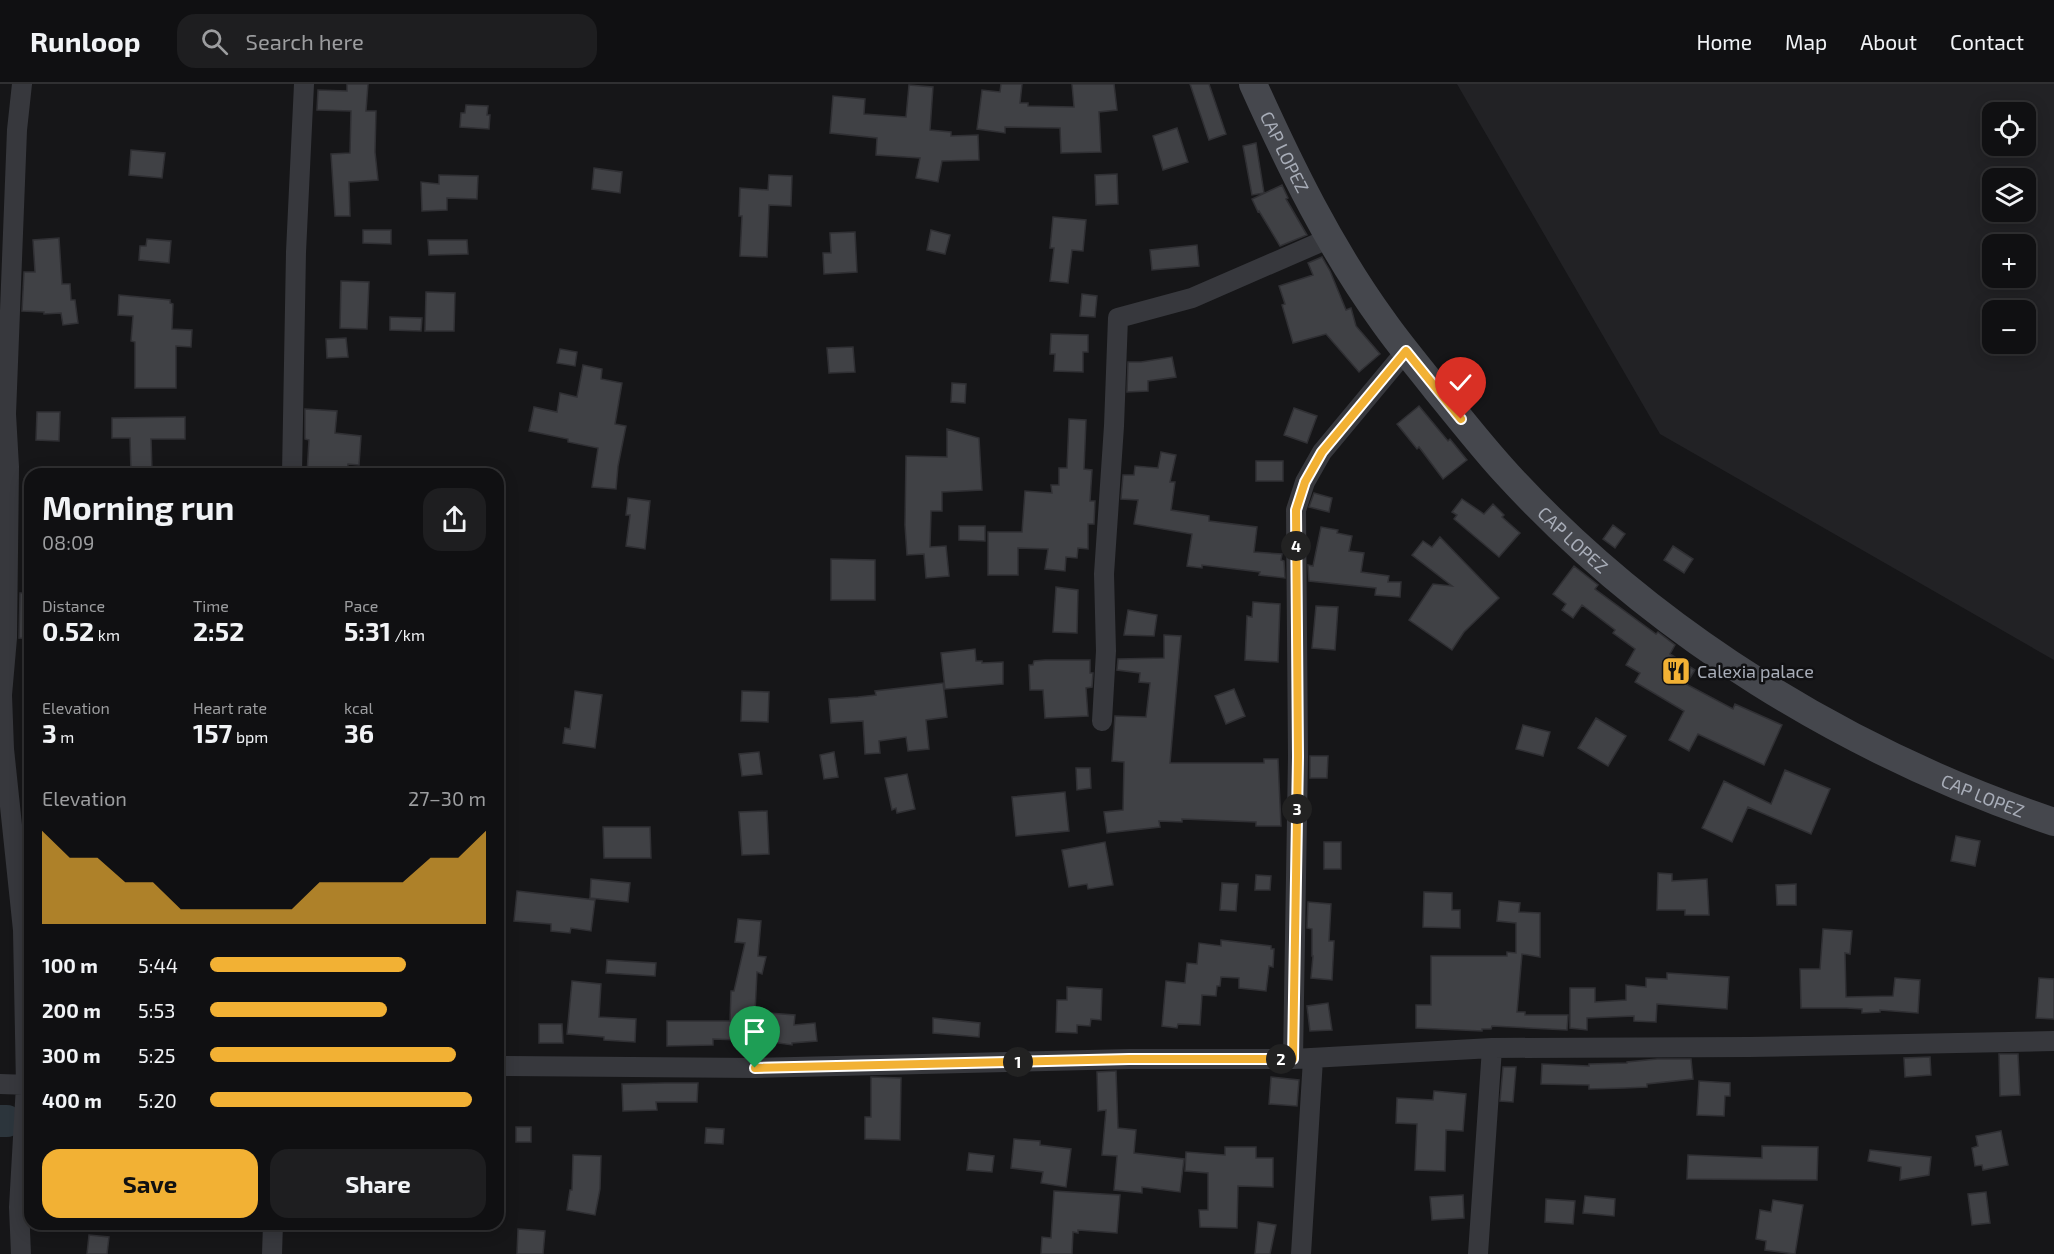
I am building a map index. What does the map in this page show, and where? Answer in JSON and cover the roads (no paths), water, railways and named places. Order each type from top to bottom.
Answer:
[{"type":"street","points":[[22,84],[17,130],[6,414],[9,467],[7,627],[2,695],[4,749],[23,930],[24,961]]},
{"type":"street","points":[[292,468],[296,252],[304,84]]},
{"type":"street","name":"CAP LOPEZ","points":[[1253,84],[1288,162],[1330,238],[1382,321],[1506,474],[1543,511],[1646,603],[1690,636],[1774,691],[1870,745],[1939,777],[2054,822]]},
{"type":"street","points":[[1102,721],[1106,651],[1104,574],[1114,426],[1118,318],[1192,298],[1330,238]]},
{"type":"street","points":[[1293,1059],[1298,757],[1296,510],[1305,482],[1322,452],[1406,351]]},
{"type":"street","points":[[504,1066],[755,1068],[1129,1059],[1313,1059],[1492,1048],[1749,1047],[2054,1041]]},
{"type":"street","points":[[1478,1254],[1492,1048]]},
{"type":"street","points":[[1301,1254],[1313,1059]]},
{"type":"street","points":[[0,1084],[24,1085]]},
{"type":"street","points":[[21,1254],[19,1207],[24,1139]]},
{"type":"street","points":[[272,1254],[273,1230]]},
{"type":"waterway","points":[[0,1121],[7,1121]]},
{"type":"place","name":"Calexia palace","points":[[1676,671]]}]
